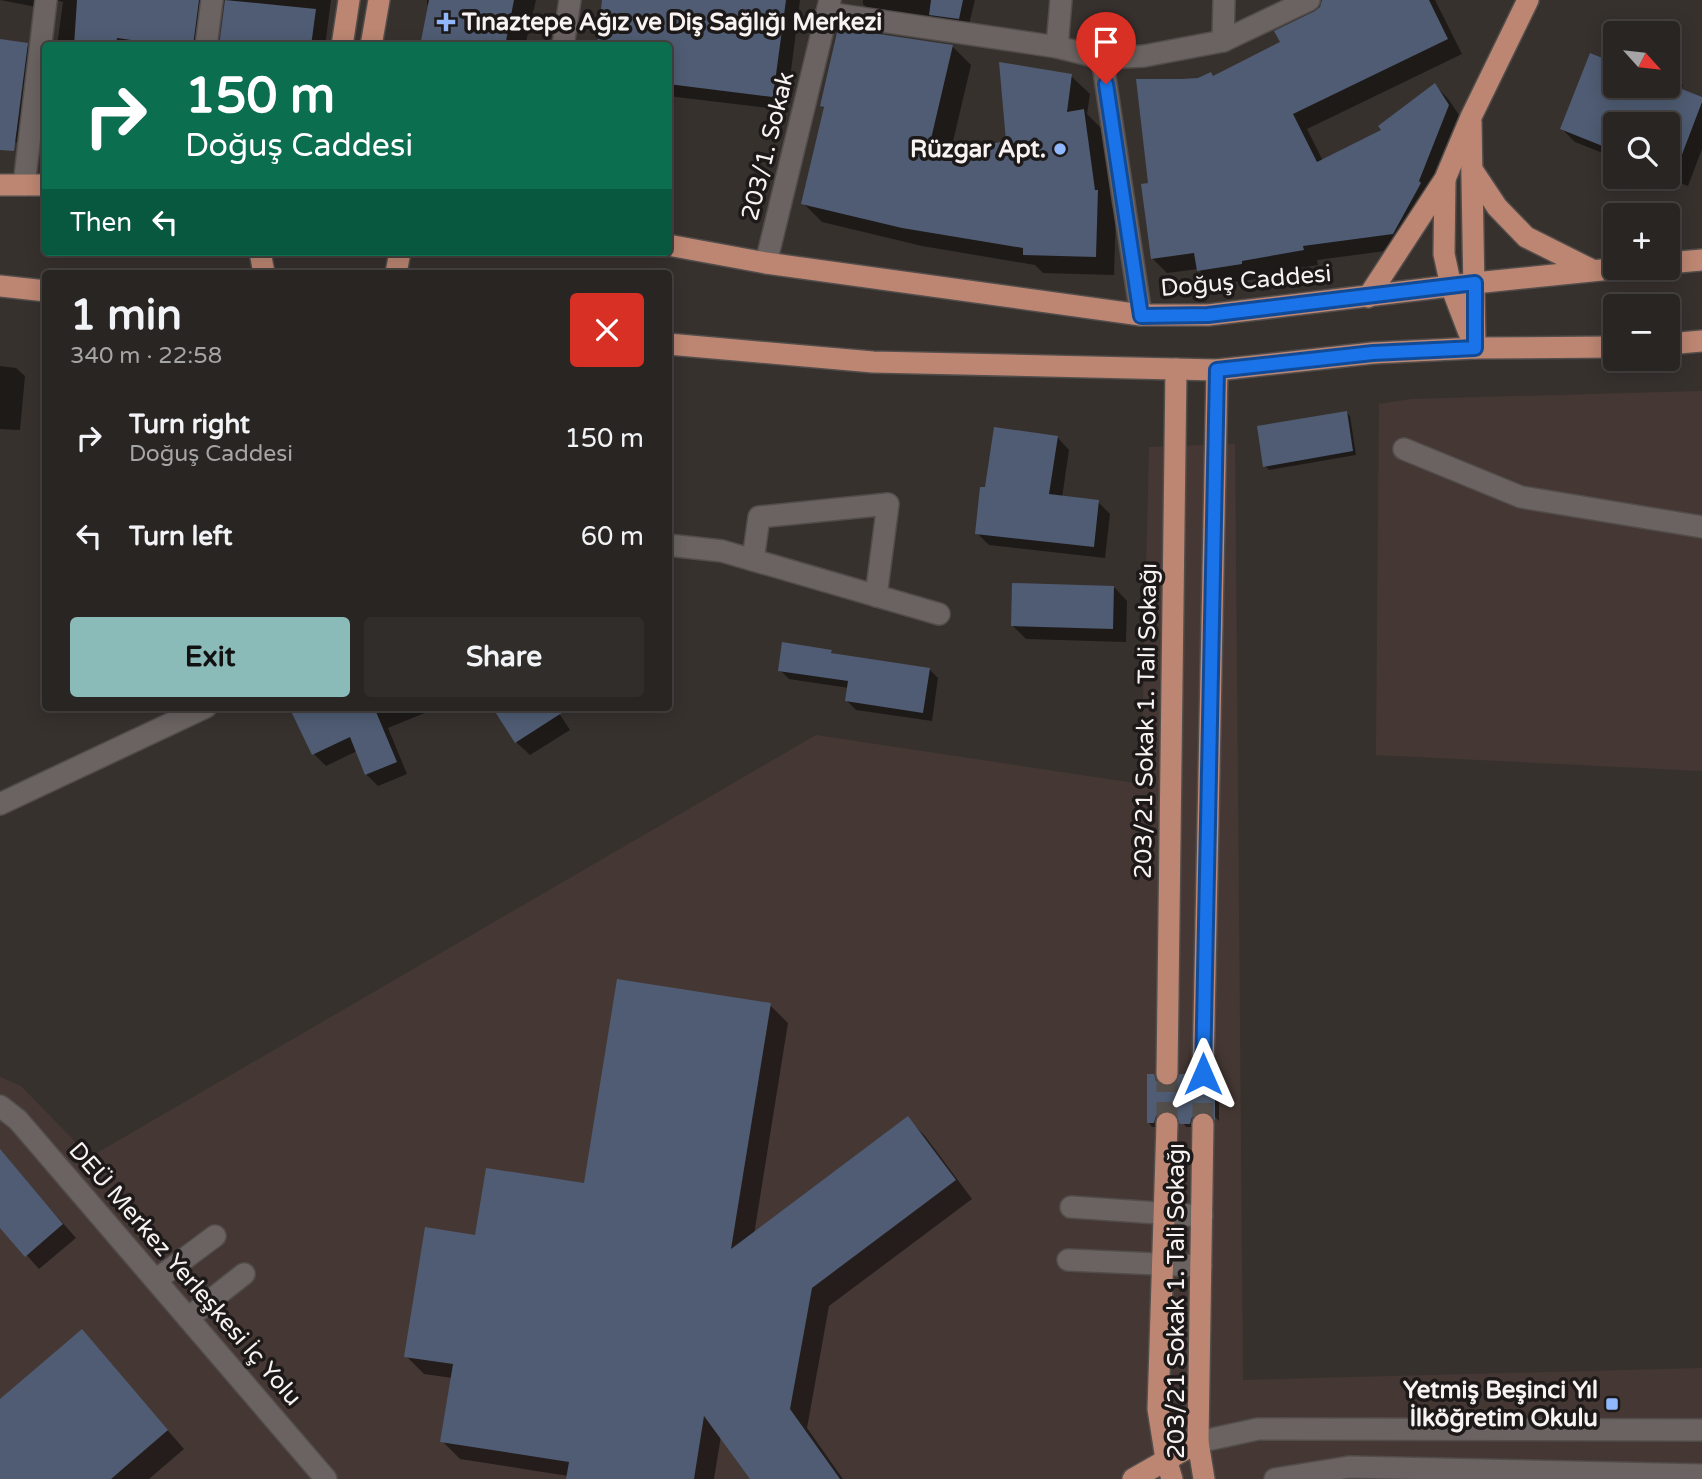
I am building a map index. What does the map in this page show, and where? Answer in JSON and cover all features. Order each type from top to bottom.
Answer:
[{"type":"main road","points":[[343,42],[349,0]]},
{"type":"main road","points":[[372,42],[379,0]]},
{"type":"main road","points":[[1368,297],[1445,179],[1471,117],[1528,0]]},
{"type":"main road","points":[[1471,117],[1475,348]]},
{"type":"main road","points":[[1473,171],[1497,207],[1526,237],[1592,270]]},
{"type":"main road","points":[[1445,179],[1444,254],[1451,286],[1475,348]]},
{"type":"main road","points":[[0,185],[42,185]]},
{"type":"main road","name":"Doğuş Caddesi","points":[[672,246],[765,263],[1141,316],[1208,315],[1603,269]]},
{"type":"main road","points":[[1680,262],[1702,260]]},
{"type":"main road","points":[[0,286],[42,291]]},
{"type":"main road","points":[[1680,343],[1702,341]]},
{"type":"main road","points":[[672,344],[873,362],[1217,370],[1373,353],[1475,348],[1603,347]]},
{"type":"main road","name":"203/21 Sokak 1. Tali Sokağı","points":[[1167,1074],[1176,369]]},
{"type":"main road","points":[[1203,1074],[1217,370]]},
{"type":"main road","name":"203/21 Sokak 1. Tali Sokağı","points":[[1167,1124],[1158,1409],[1169,1469]]},
{"type":"main road","name":"203/21 Sokak 1. Tali Sokağı","points":[[1203,1124],[1198,1442],[1204,1479]]},
{"type":"main road","points":[[1133,1479],[1169,1469],[1198,1442]]},
{"type":"street","points":[[24,185],[46,0]]},
{"type":"street","points":[[207,42],[212,0]]},
{"type":"street","points":[[564,42],[570,0]]},
{"type":"street","points":[[1057,47],[1061,0]]},
{"type":"street","points":[[1223,40],[1224,0]]},
{"type":"street","points":[[828,6],[1057,47],[1102,58],[1144,55],[1223,40],[1308,0]]},
{"type":"street","name":"203/1. Sokak","points":[[765,263],[828,6]]},
{"type":"street","points":[[1102,58],[1141,316]]},
{"type":"street","points":[[1404,449],[1521,497],[1702,527]]},
{"type":"street","points":[[753,560],[759,517],[888,503],[876,596]]},
{"type":"street","points":[[672,545],[722,551],[939,614]]},
{"type":"street","points":[[0,804],[198,711]]},
{"type":"street","name":"DEÜ Merkez Yerleşkesi İç Yolu","points":[[0,1106],[18,1120],[326,1479]]},
{"type":"street","points":[[1072,1207],[1202,1216]]},
{"type":"street","points":[[156,1280],[215,1236]]},
{"type":"street","points":[[1068,1260],[1201,1266]]},
{"type":"street","points":[[188,1318],[244,1274]]},
{"type":"street","points":[[1198,1442],[1258,1429],[1702,1430]]},
{"type":"street","points":[[1275,1479],[1349,1468],[1702,1475]]},
{"type":"shaded area","points":[[1702,391],[1702,771],[1376,755],[1379,404],[1411,399]]},
{"type":"shaded area","points":[[1235,444],[1243,1380],[1702,1368],[1702,1479],[0,1479],[0,1077],[21,1086],[90,1157],[816,735],[1141,784],[1149,447]]},
{"type":"building","points":[[77,0],[199,0],[194,42],[146,42],[117,38],[116,42],[74,42]]},
{"type":"building","points":[[225,0],[316,9],[312,42],[220,42]]},
{"type":"building","points":[[429,0],[514,0],[506,42],[421,42]]},
{"type":"building","points":[[602,0],[786,0],[773,97],[672,84],[672,42],[597,42]]},
{"type":"building","points":[[931,0],[963,0],[959,19],[929,15]]},
{"type":"building","points":[[1322,0],[1429,0],[1448,39],[1293,114],[1317,162],[1381,130],[1378,126],[1435,83],[1449,105],[1419,181],[1421,183],[1393,234],[1303,246],[1304,250],[1197,271],[1194,253],[1151,259],[1141,184],[1148,183],[1136,79],[1198,78],[1211,72],[1213,76],[1280,42],[1274,31],[1315,11]]},
{"type":"building","points":[[838,28],[953,45],[927,156],[1006,141],[999,62],[1072,74],[1067,112],[1084,109],[1095,190],[1098,190],[1096,257],[1023,255],[1023,248],[902,228],[801,204],[824,107],[820,106]]},
{"type":"building","points":[[0,39],[28,43],[14,151],[0,150]]},
{"type":"building","points":[[1590,53],[1603,58],[1603,98],[1680,98],[1680,88],[1702,97],[1680,160],[1680,112],[1603,112],[1603,146],[1560,129]]},
{"type":"building","points":[[1347,411],[1353,451],[1263,467],[1257,426]]},
{"type":"building","points":[[994,427],[1058,436],[1049,494],[1099,500],[1094,547],[975,534],[980,487],[985,487]]},
{"type":"building","points":[[1012,583],[1114,586],[1113,629],[1011,626]]},
{"type":"building","points":[[782,642],[832,650],[831,653],[930,668],[923,713],[845,701],[848,681],[778,671]]},
{"type":"building","points":[[291,711],[376,711],[397,762],[365,775],[350,737],[312,755]]},
{"type":"building","points":[[495,711],[565,711],[515,743]]},
{"type":"building","points":[[617,979],[771,1003],[731,1249],[908,1116],[956,1180],[812,1288],[790,1409],[840,1479],[750,1479],[704,1416],[694,1479],[566,1479],[569,1462],[440,1442],[453,1364],[404,1357],[425,1227],[475,1235],[486,1168],[584,1183]]},
{"type":"building","points":[[1147,1074],[1154,1074],[1156,1081],[1166,1087],[1174,1085],[1180,1074],[1190,1074],[1192,1081],[1202,1087],[1210,1085],[1215,1077],[1215,1121],[1210,1113],[1203,1111],[1192,1117],[1190,1124],[1180,1124],[1174,1112],[1167,1110],[1156,1116],[1154,1123],[1147,1123]]},
{"type":"building","points":[[0,1149],[63,1224],[25,1257],[0,1228]]},
{"type":"building","points":[[82,1329],[168,1430],[111,1479],[0,1479],[0,1399]]},
{"type":"tunnel","points":[[1167,1074],[1167,1123]]},
{"type":"tunnel","points":[[1203,1074],[1203,1124]]},
{"type":"place","name":"Tınaztepe Ağız ve Diş Sağlığı Merkezi","points":[[446,22]]},
{"type":"place","name":"Rüzgar Apt.","points":[[1060,149]]},
{"type":"place","name":"Yetmiş Beşinci Yıl İlköğretim Okulu","points":[[1612,1404]]},
{"type":"route","points":[[1106,84],[1141,316],[1208,315],[1475,283],[1475,348],[1373,353],[1217,370],[1203,1074]]}]
